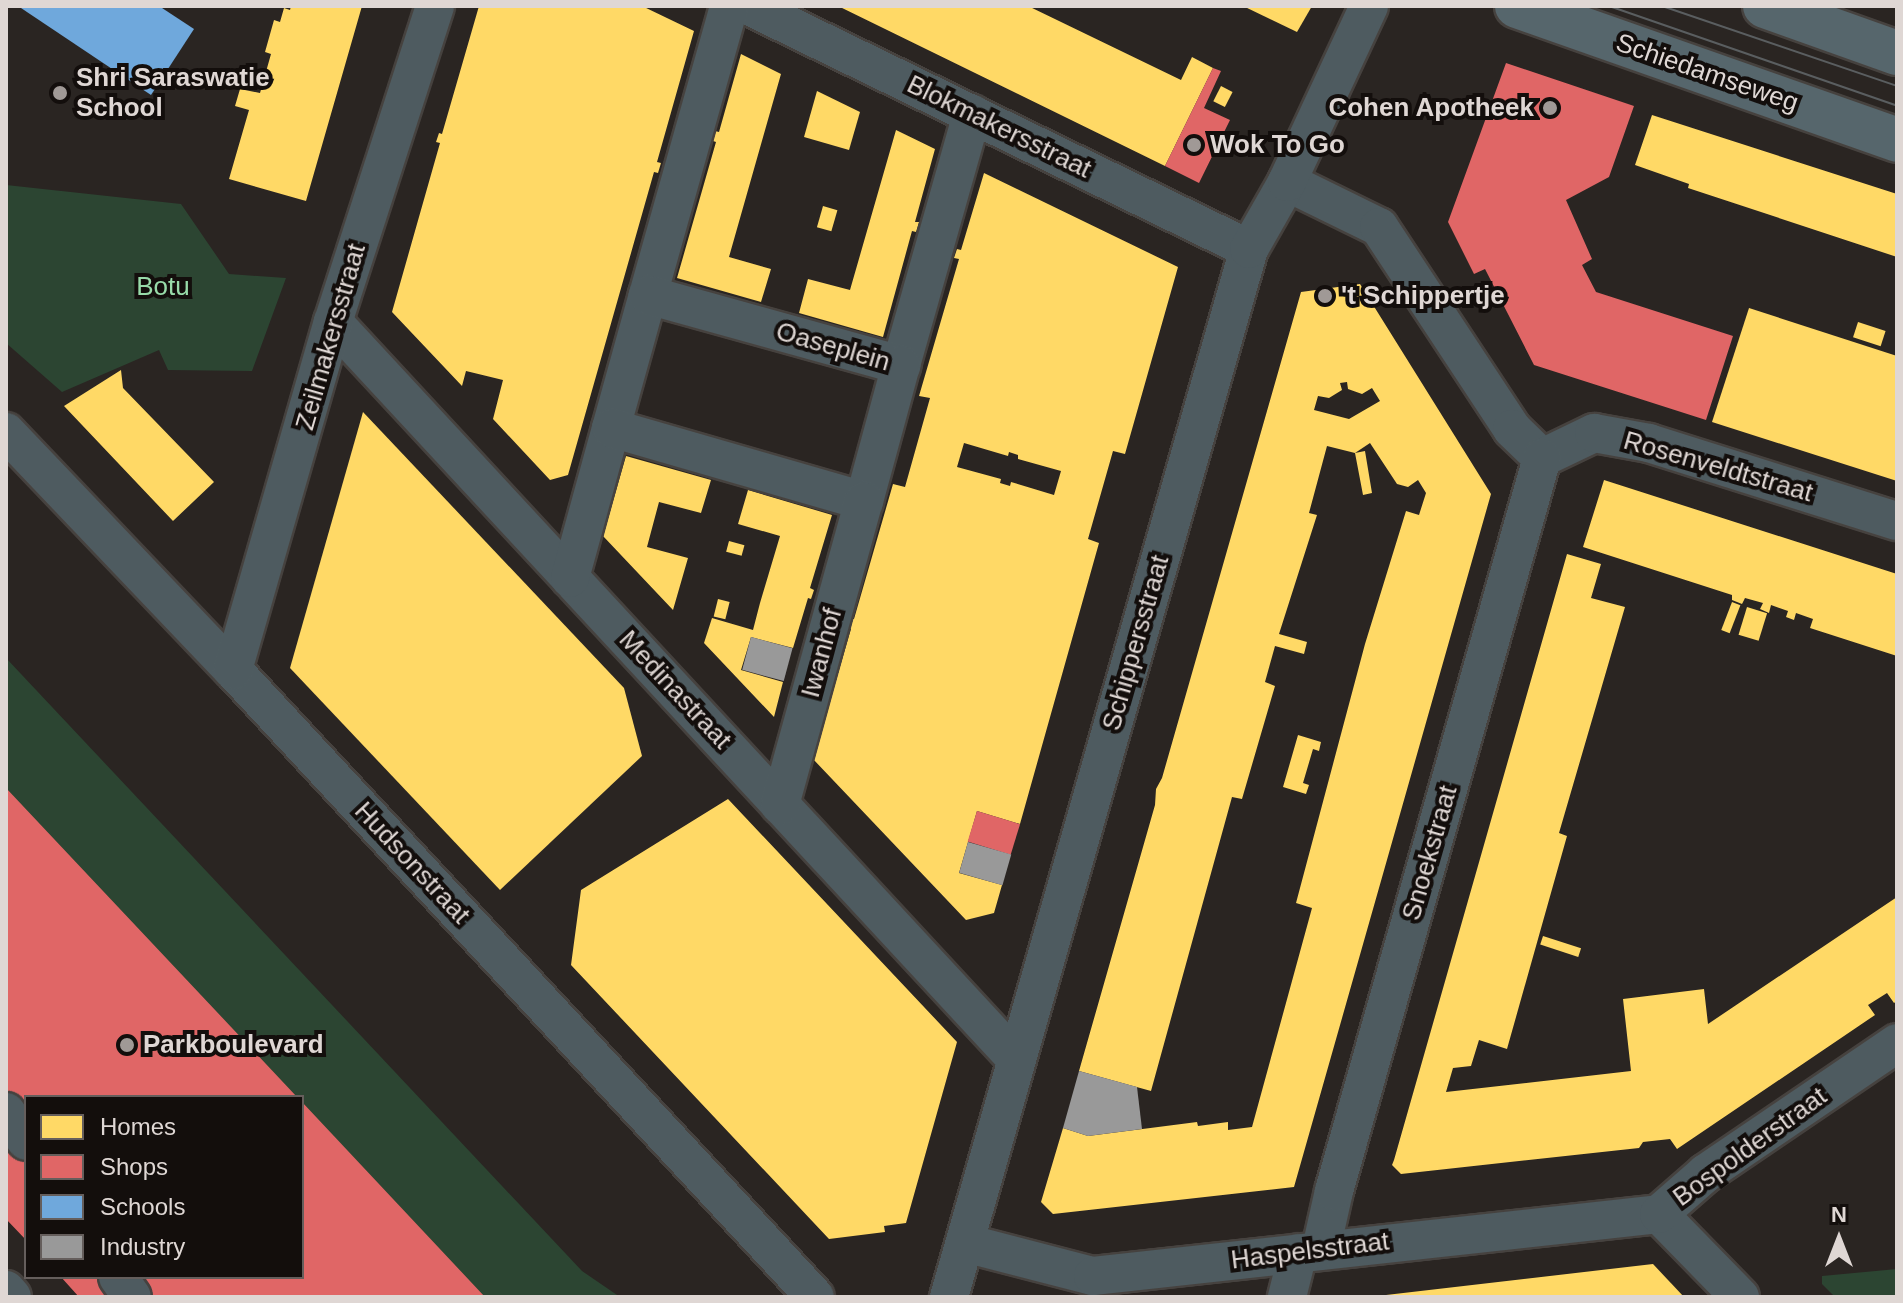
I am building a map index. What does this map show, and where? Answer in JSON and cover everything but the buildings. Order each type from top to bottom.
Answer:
[{"type":"street","name":"Zeilmakersstraat","points":[[233,670],[333,322],[435,6]]},
{"type":"street","points":[[570,578],[729,6]]},
{"type":"street","name":"Blokmakersstraat","points":[[749,6],[1249,249]]},
{"type":"street","name":"Schippersstraat","points":[[949,1297],[1249,249],[1287,182],[1369,6]]},
{"type":"street","name":"Schiedamseweg","points":[[1517,6],[1897,140]]},
{"type":"street","points":[[1765,6],[1897,53]]},
{"type":"street","points":[[901,365],[972,114]]},
{"type":"street","points":[[1287,182],[1379,227],[1512,429],[1542,458]]},
{"type":"street","name":"Oaseplein","points":[[648,295],[901,365],[864,501]]},
{"type":"street","name":"Medinastraat","points":[[333,322],[698,712],[1016,1059]]},
{"type":"street","points":[[611,428],[864,501]]},
{"type":"street","name":"Hudsonstraat","points":[[6,432],[233,670],[815,1297]]},
{"type":"street","name":"Rosenveldtstraat","points":[[1542,458],[1594,433],[1649,443],[1897,521]]},
{"type":"street","name":"Snoekstraat","points":[[1287,1297],[1310,1251],[1339,1176],[1542,458]]},
{"type":"street","name":"Iwanhof","points":[[780,805],[864,501]]},
{"type":"street","name":"Bospolderstraat","points":[[1740,1297],[1659,1214],[1706,1173],[1897,1043]]},
{"type":"street","points":[[6,1112],[24,1138]]},
{"type":"street","name":"Haspelsstraat","points":[[965,1243],[1093,1276],[1659,1214]]},
{"type":"street","points":[[119,1279],[132,1297]]},
{"type":"street","points":[[6,1290],[12,1297]]},
{"type":"green space","name":"Botu","points":[[6,185],[181,204],[229,274],[286,278],[252,371],[168,370],[159,350],[62,392],[6,343]]},
{"type":"green space","points":[[6,658],[582,1271],[620,1297],[161,1297],[304,1279],[304,1095],[24,1095],[6,1080]]},
{"type":"green space","points":[[1897,1269],[1897,1297],[1835,1297],[1822,1284],[1822,1276]]},
{"type":"tram line","points":[[1609,6],[1897,106]]},
{"type":"tram line","points":[[1662,6],[1897,86]]},
{"type":"place","name":"Shri Saraswatie School","points":[[60,93]]},
{"type":"place","name":"Cohen Apotheek","points":[[1550,108]]},
{"type":"place","name":"Wok To Go","points":[[1194,145]]},
{"type":"place","name":"'t Schippertje","points":[[1325,296]]},
{"type":"place","name":"Parkboulevard","points":[[127,1045]]}]
